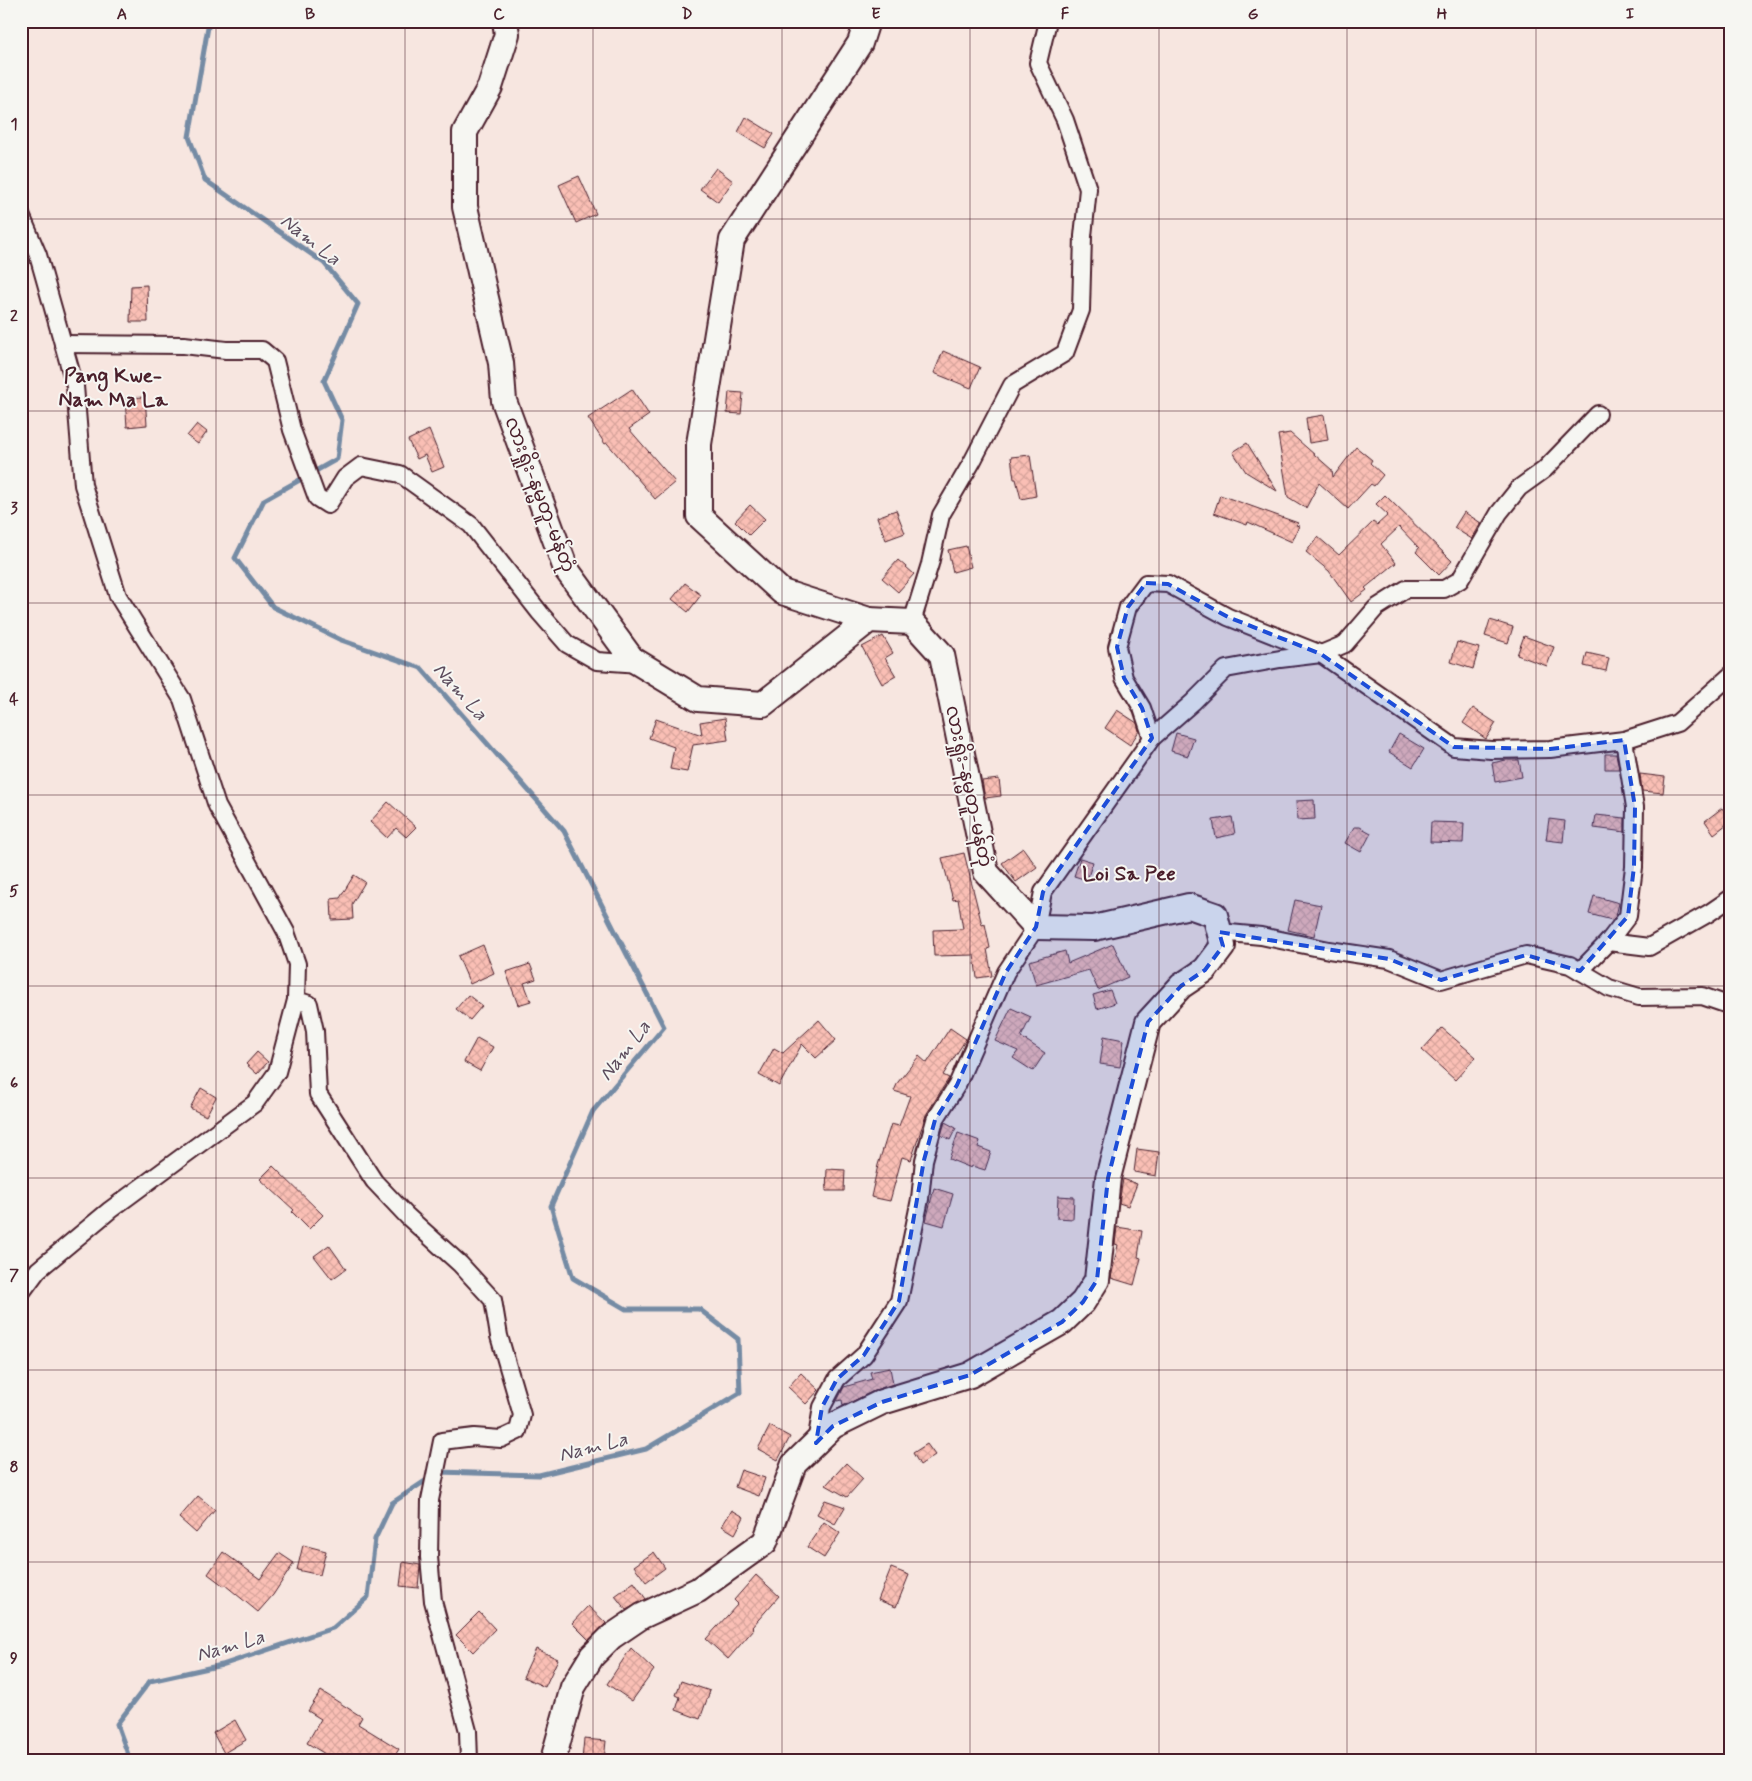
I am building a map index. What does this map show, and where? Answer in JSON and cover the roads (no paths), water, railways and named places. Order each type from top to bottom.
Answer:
[{"type":"main road","name":"လားရှိုး-နမ္မတူ-မန်တုံ","points":[[505,21],[507,34],[490,87],[465,132],[465,207],[501,363],[504,401],[566,569],[632,660],[698,699],[763,704],[869,620]]},
{"type":"main road","points":[[867,21],[860,43],[732,240],[699,444],[699,516],[782,592],[869,620],[912,622]]},
{"type":"main road","name":"လားရှိုး-နမ္မတူ-မန်တုံ","points":[[912,622],[942,655],[986,872],[1036,927]]},
{"type":"main road","points":[[553,1760],[573,1687],[592,1656],[612,1637],[642,1616],[698,1590],[765,1542],[794,1464],[833,1426],[882,1402],[970,1375],[1062,1322],[1083,1302],[1097,1280],[1108,1178],[1148,1022],[1181,986],[1205,970],[1223,946],[1215,914],[1188,906],[1094,928],[1036,927]]},
{"type":"street","points":[[912,622],[930,564],[941,516],[972,462],[1012,385],[1065,353],[1081,310],[1083,236],[1088,189],[1066,120],[1038,63],[1048,21]]},
{"type":"street","points":[[21,215],[38,256],[75,386],[83,485],[118,596],[182,699],[217,806],[286,932],[297,964],[296,1000],[277,1072],[254,1103],[110,1210],[38,1270],[21,1294]]},
{"type":"street","points":[[63,344],[184,345],[226,350],[262,350],[275,361],[292,430],[317,498],[328,505],[345,478],[361,466],[400,474],[471,525],[540,613],[567,644],[597,661],[640,664]]},
{"type":"street","points":[[816,1442],[822,1407],[837,1380],[864,1355],[900,1301],[920,1199],[924,1160],[935,1120],[957,1084],[1006,972],[1036,927],[1043,892],[1152,738],[1194,702],[1226,669],[1321,654],[1345,644],[1376,608],[1406,589],[1444,589],[1460,580],[1499,513],[1519,488],[1544,470],[1598,414]]},
{"type":"street","points":[[1152,738],[1142,708],[1124,678],[1117,647],[1128,608],[1146,583],[1168,584],[1228,617],[1321,654],[1454,747],[1491,750],[1550,749],[1624,740],[1677,723],[1731,675]]},
{"type":"street","points":[[1580,971],[1608,942],[1628,916],[1634,867],[1635,807],[1624,740]]},
{"type":"street","points":[[1608,942],[1649,947],[1709,913],[1731,898]]},
{"type":"street","points":[[1219,932],[1261,936],[1329,950],[1389,959],[1441,980],[1526,956],[1570,965],[1609,988],[1639,997],[1702,996],[1731,1006]]},
{"type":"street","points":[[296,1000],[309,1004],[315,1031],[318,1094],[374,1181],[407,1216],[460,1264],[493,1300],[499,1336],[522,1415],[518,1431],[501,1440],[474,1437],[442,1442],[430,1500],[429,1557],[433,1601],[468,1731],[469,1760]]},
{"type":"waterway","name":"Nam La","points":[[209,21],[189,137],[205,180],[324,263],[358,304],[324,381],[342,420],[337,459],[264,500],[235,558],[273,607],[341,640],[421,668],[564,831],[664,1027],[593,1111],[551,1206],[573,1278],[626,1309],[699,1309],[738,1339],[740,1393],[646,1449],[539,1475],[438,1472]]},
{"type":"waterway","name":"Nam La","points":[[130,1760],[117,1724],[150,1681],[222,1665],[333,1628],[368,1597],[375,1539],[392,1503],[431,1477]]},
{"type":"district","name":"Pang Kwe- Nam Ma La","points":[[113,387]]},
{"type":"district","name":"Loi Sa Pee","points":[[1129,873]]}]
